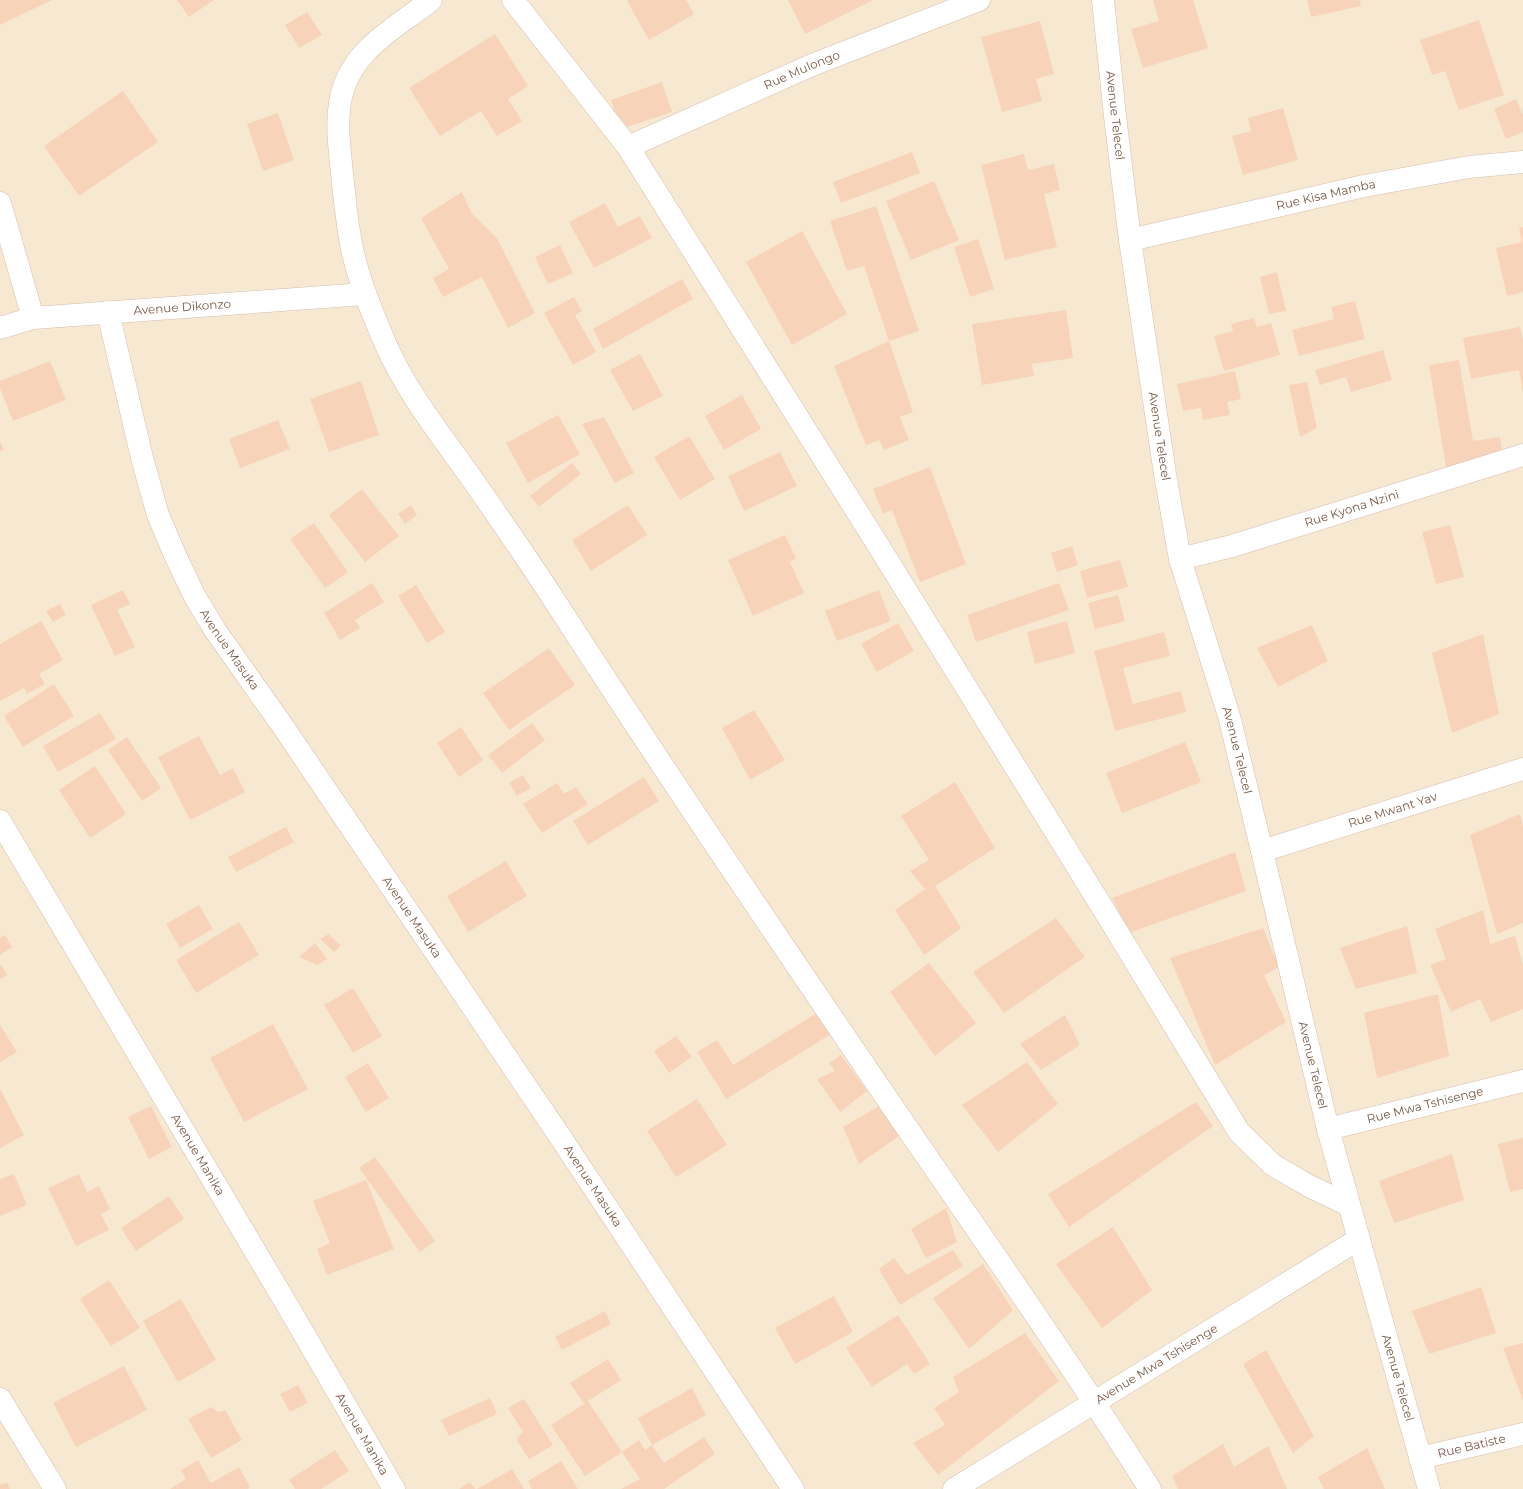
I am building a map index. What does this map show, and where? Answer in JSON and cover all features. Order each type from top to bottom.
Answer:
[{"type":"street","points":[[431,0],[366,49],[348,76],[342,91],[339,106],[338,123],[353,254],[365,294],[388,349],[419,405],[476,484],[549,592],[748,894],[1094,1401],[1150,1489]]},
{"type":"street","points":[[513,0],[628,147],[882,551],[1239,1132],[1274,1165],[1309,1186],[1349,1205]]},
{"type":"street","name":"Rue Mulongo","points":[[628,147],[812,65],[979,0]]},
{"type":"street","name":"Avenue Telecel","points":[[1103,0],[1130,240],[1165,474],[1180,559],[1229,716],[1328,1129],[1429,1489]]},
{"type":"street","name":"Rue Kisa Mamba","points":[[1130,240],[1364,186],[1468,168],[1523,162]]},
{"type":"street","points":[[0,203],[33,318]]},
{"type":"street","name":"Avenue Dikonzo","points":[[0,328],[33,318],[365,294]]},
{"type":"street","name":"Avenue Masuka","points":[[108,312],[142,458],[158,515],[195,597],[214,630],[282,725],[561,1138],[793,1489]]},
{"type":"street","name":"Rue Kyona Nzini","points":[[1180,559],[1232,546],[1523,455]]},
{"type":"street","name":"Rue Mwant Yav","points":[[1262,851],[1523,769]]},
{"type":"street","name":"Avenue Manika","points":[[0,822],[282,1297],[394,1489]]},
{"type":"street","name":"Rue Mwa Tshisenge","points":[[1328,1129],[1523,1081]]},
{"type":"street","name":"Avenue Mwa Tshisenge","points":[[954,1489],[1094,1401],[1359,1239]]},
{"type":"street","points":[[0,1399],[55,1489]]},
{"type":"street","name":"Rue Batiste","points":[[1420,1458],[1523,1434]]},
{"type":"shaded area","points":[[0,0],[1523,0],[1523,1489],[0,1489]]},
{"type":"building","points":[[0,0],[52,0],[0,25]]},
{"type":"building","points":[[177,0],[214,0],[189,17]]},
{"type":"building","points":[[686,0],[694,14],[649,40],[627,1]]},
{"type":"building","points":[[788,0],[873,0],[805,34]]},
{"type":"building","points":[[1153,0],[1193,0],[1208,48],[1143,68],[1131,29],[1159,21]]},
{"type":"building","points":[[1307,0],[1359,0],[1361,6],[1311,17]]},
{"type":"building","points":[[307,12],[322,35],[299,48],[285,25]]},
{"type":"building","points":[[1479,20],[1504,95],[1459,110],[1445,71],[1432,75],[1420,40]]},
{"type":"building","points":[[1040,21],[1054,74],[1036,79],[1042,101],[1002,112],[981,37]]},
{"type":"building","points":[[495,34],[528,86],[508,99],[522,121],[497,136],[481,111],[440,136],[409,88]]},
{"type":"building","points":[[662,82],[672,112],[621,129],[611,100]]},
{"type":"building","points":[[123,91],[158,142],[79,196],[44,146]]},
{"type":"building","points":[[1516,99],[1523,115],[1523,132],[1506,139],[1494,109]]},
{"type":"building","points":[[1283,108],[1298,160],[1243,175],[1232,136],[1251,131],[1248,118]]},
{"type":"building","points":[[278,113],[294,160],[263,171],[247,124]]},
{"type":"building","points":[[912,152],[920,173],[841,203],[833,182]]},
{"type":"building","points":[[1024,154],[1028,170],[1054,164],[1060,190],[1044,194],[1057,247],[1005,260],[981,165]]},
{"type":"building","points":[[934,181],[959,240],[911,260],[886,201]]},
{"type":"building","points":[[462,192],[472,214],[497,238],[535,313],[508,328],[482,277],[443,297],[433,278],[449,269],[421,218]]},
{"type":"building","points":[[605,203],[618,227],[640,216],[652,238],[594,268],[569,222]]},
{"type":"building","points":[[876,206],[919,331],[889,341],[864,266],[847,271],[830,221]]},
{"type":"building","points":[[1523,227],[1523,242],[1522,242],[1519,228]]},
{"type":"building","points":[[802,231],[847,314],[792,345],[746,262]]},
{"type":"building","points":[[978,239],[994,289],[970,297],[954,247]]},
{"type":"building","points":[[1523,242],[1523,292],[1507,296],[1496,248]]},
{"type":"building","points":[[560,245],[573,273],[548,284],[535,257]]},
{"type":"building","points":[[1277,272],[1286,311],[1269,314],[1260,277]]},
{"type":"building","points":[[682,279],[693,299],[603,349],[593,329]]},
{"type":"building","points":[[574,297],[582,311],[575,315],[596,352],[573,365],[544,313]]},
{"type":"building","points":[[1355,301],[1365,339],[1299,356],[1292,330],[1334,319],[1331,307]]},
{"type":"building","points":[[1066,310],[1073,358],[1032,364],[1034,376],[982,385],[972,324]]},
{"type":"building","points":[[1254,318],[1257,327],[1271,323],[1280,355],[1224,371],[1214,336],[1233,331],[1231,324]]},
{"type":"building","points":[[1520,327],[1523,340],[1523,393],[1519,370],[1471,379],[1463,338]]},
{"type":"building","points":[[889,341],[913,412],[900,417],[909,440],[884,450],[879,440],[866,445],[834,366]]},
{"type":"building","points":[[1383,350],[1392,380],[1351,392],[1346,377],[1320,385],[1315,370]]},
{"type":"building","points":[[640,354],[663,396],[633,411],[610,370]]},
{"type":"building","points":[[1459,360],[1473,441],[1500,437],[1503,457],[1446,467],[1429,365]]},
{"type":"building","points":[[50,361],[66,400],[13,421],[0,388],[0,381]]},
{"type":"building","points":[[1235,371],[1241,399],[1227,402],[1230,415],[1203,420],[1201,408],[1183,411],[1177,384]]},
{"type":"building","points":[[361,381],[379,435],[329,452],[310,399]]},
{"type":"building","points":[[1307,382],[1317,428],[1300,437],[1289,385]]},
{"type":"building","points":[[742,395],[761,429],[724,450],[705,416]]},
{"type":"building","points":[[558,415],[580,454],[528,483],[506,443]]},
{"type":"building","points":[[604,417],[634,473],[615,483],[582,424]]},
{"type":"building","points":[[278,420],[290,449],[240,468],[229,439]]},
{"type":"building","points":[[689,436],[715,479],[680,500],[654,457]]},
{"type":"building","points":[[0,441],[4,450],[0,451]]},
{"type":"building","points":[[780,452],[797,486],[744,511],[728,476]]},
{"type":"building","points":[[572,463],[581,474],[539,507],[530,496]]},
{"type":"building","points":[[930,467],[966,564],[920,582],[892,510],[883,514],[873,489]]},
{"type":"building","points":[[362,489],[399,536],[365,562],[329,515]]},
{"type":"building","points":[[411,505],[417,515],[405,524],[398,514]]},
{"type":"building","points":[[628,505],[647,535],[591,571],[572,540]]},
{"type":"building","points":[[314,523],[348,572],[325,588],[290,539]]},
{"type":"building","points":[[1450,525],[1464,577],[1436,584],[1422,532]]},
{"type":"building","points":[[785,535],[796,558],[790,562],[804,593],[753,616],[728,560]]},
{"type":"building","points":[[1072,546],[1078,565],[1057,572],[1051,553]]},
{"type":"building","points":[[1120,560],[1128,587],[1087,598],[1080,571]]},
{"type":"building","points":[[372,583],[384,602],[355,620],[360,628],[340,640],[324,613]]},
{"type":"building","points":[[1059,583],[1069,610],[976,642],[967,615]]},
{"type":"building","points":[[416,585],[445,632],[427,643],[398,596]]},
{"type":"building","points":[[123,590],[130,604],[117,610],[135,647],[115,656],[91,605]]},
{"type":"building","points":[[879,590],[891,621],[837,641],[825,611]]},
{"type":"building","points":[[1118,595],[1125,621],[1095,629],[1088,603]]},
{"type":"building","points":[[60,604],[66,615],[53,622],[46,611]]},
{"type":"building","points":[[41,621],[63,660],[39,674],[45,684],[27,694],[24,688],[0,701],[0,644]]},
{"type":"building","points":[[1067,621],[1075,653],[1035,664],[1027,632]]},
{"type":"building","points":[[898,623],[914,651],[877,672],[861,644]]},
{"type":"building","points":[[1312,625],[1328,661],[1278,687],[1257,648]]},
{"type":"building","points":[[1164,632],[1170,656],[1123,668],[1133,704],[1181,691],[1186,712],[1115,731],[1094,651]]},
{"type":"building","points":[[1483,634],[1499,714],[1452,733],[1432,653]]},
{"type":"building","points":[[549,648],[575,685],[509,730],[483,693]]},
{"type":"building","points":[[54,684],[74,716],[23,747],[4,716]]},
{"type":"building","points":[[754,710],[785,760],[750,780],[722,728]]},
{"type":"building","points":[[100,713],[116,739],[58,772],[43,746]]},
{"type":"building","points":[[532,723],[545,740],[502,773],[488,755]]},
{"type":"building","points":[[461,727],[483,760],[459,777],[437,743]]},
{"type":"building","points":[[199,736],[220,775],[233,768],[245,792],[190,820],[158,757]]},
{"type":"building","points":[[127,737],[161,788],[142,801],[108,750]]},
{"type":"building","points":[[1185,742],[1201,782],[1122,813],[1106,773]]},
{"type":"building","points":[[95,766],[126,814],[90,838],[59,790]]},
{"type":"building","points":[[523,775],[531,788],[517,796],[509,783]]},
{"type":"building","points":[[644,777],[659,801],[588,845],[573,821]]},
{"type":"building","points":[[955,782],[995,848],[935,886],[961,928],[924,955],[895,910],[925,889],[910,871],[929,860],[901,816]]},
{"type":"building","points":[[557,783],[564,794],[576,787],[588,804],[542,833],[523,804]]},
{"type":"building","points":[[1520,814],[1523,826],[1523,923],[1497,934],[1470,835]]},
{"type":"building","points":[[286,827],[294,842],[236,872],[228,857]]},
{"type":"building","points":[[1235,852],[1246,891],[1129,933],[1112,898]]},
{"type":"building","points":[[506,861],[527,896],[468,932],[447,896]]},
{"type":"building","points":[[199,905],[213,929],[180,948],[166,924]]},
{"type":"building","points":[[1483,910],[1490,944],[1515,936],[1523,965],[1523,1009],[1491,1022],[1480,999],[1451,1012],[1430,965],[1446,959],[1435,929]]},
{"type":"building","points":[[1056,918],[1085,957],[1004,1013],[973,972]]},
{"type":"building","points":[[239,922],[259,955],[196,993],[176,960]]},
{"type":"building","points":[[1407,926],[1417,973],[1356,989],[1340,948]]},
{"type":"building","points":[[1263,928],[1279,967],[1264,975],[1286,1022],[1215,1065],[1170,958]]},
{"type":"building","points":[[329,934],[341,946],[334,952],[320,939]]},
{"type":"building","points":[[5,935],[12,947],[0,955],[0,938]]},
{"type":"building","points":[[315,943],[327,959],[317,965],[299,957]]},
{"type":"building","points":[[929,963],[976,1023],[935,1056],[890,992]]},
{"type":"building","points":[[0,964],[7,975],[0,979]]},
{"type":"building","points":[[353,988],[382,1036],[353,1053],[324,1005]]},
{"type":"building","points":[[1438,994],[1449,1056],[1377,1078],[1364,1013]]},
{"type":"building","points":[[817,1013],[831,1034],[726,1099],[697,1052],[717,1040],[733,1065]]},
{"type":"building","points":[[1065,1015],[1080,1045],[1041,1070],[1020,1044]]},
{"type":"building","points":[[273,1024],[308,1089],[244,1122],[210,1058]]},
{"type":"building","points":[[0,1025],[17,1052],[0,1062]]},
{"type":"building","points":[[676,1036],[692,1057],[669,1073],[654,1051]]},
{"type":"building","points":[[841,1055],[867,1091],[840,1112],[817,1079],[835,1071],[829,1063]]},
{"type":"building","points":[[1027,1062],[1058,1104],[998,1152],[962,1105]]},
{"type":"building","points":[[368,1063],[389,1098],[366,1112],[345,1077]]},
{"type":"building","points":[[0,1089],[24,1135],[0,1148]]},
{"type":"building","points":[[697,1099],[727,1145],[676,1177],[647,1131]]},
{"type":"building","points":[[1196,1102],[1213,1126],[1069,1227],[1048,1194]]},
{"type":"building","points":[[151,1106],[172,1147],[149,1159],[128,1117]]},
{"type":"building","points":[[879,1106],[899,1136],[859,1164],[843,1127]]},
{"type":"building","points":[[1523,1138],[1523,1189],[1510,1192],[1498,1144]]},
{"type":"building","points":[[1452,1154],[1464,1200],[1394,1223],[1379,1181]]},
{"type":"building","points":[[375,1157],[435,1241],[420,1252],[359,1168]]},
{"type":"building","points":[[14,1174],[27,1205],[0,1216],[0,1179]]},
{"type":"building","points":[[79,1174],[87,1192],[99,1186],[110,1209],[101,1214],[109,1230],[76,1246],[48,1188]]},
{"type":"building","points":[[366,1180],[394,1249],[327,1275],[317,1249],[330,1243],[313,1201]]},
{"type":"building","points":[[169,1196],[184,1219],[136,1251],[121,1228]]},
{"type":"building","points":[[946,1208],[957,1242],[926,1258],[911,1229]]},
{"type":"building","points":[[1113,1227],[1152,1290],[1102,1328],[1056,1264]]},
{"type":"building","points":[[953,1250],[963,1266],[900,1305],[879,1269],[894,1258],[907,1275]]},
{"type":"building","points":[[983,1264],[1013,1310],[969,1349],[933,1298]]},
{"type":"building","points":[[109,1280],[140,1328],[111,1346],[80,1299]]},
{"type":"building","points":[[1481,1287],[1496,1333],[1429,1354],[1412,1311]]},
{"type":"building","points":[[834,1296],[853,1332],[795,1364],[775,1328]]},
{"type":"building","points":[[181,1299],[216,1360],[178,1382],[143,1321]]},
{"type":"building","points":[[605,1311],[611,1324],[562,1350],[555,1337]]},
{"type":"building","points":[[898,1315],[930,1364],[914,1374],[907,1364],[872,1387],[846,1348]]},
{"type":"building","points":[[1025,1333],[1059,1381],[938,1475],[913,1443],[945,1425],[934,1408],[959,1392],[953,1377]]},
{"type":"building","points":[[1523,1343],[1523,1400],[1503,1348]]},
{"type":"building","points":[[1266,1350],[1314,1436],[1293,1453],[1243,1364]]},
{"type":"building","points":[[608,1359],[621,1380],[588,1401],[622,1452],[585,1476],[551,1425],[584,1404],[570,1383]]},
{"type":"building","points":[[124,1366],[147,1410],[76,1447],[53,1403]]},
{"type":"building","points":[[298,1385],[308,1403],[290,1412],[280,1394]]},
{"type":"building","points":[[692,1388],[706,1415],[652,1445],[638,1418]]},
{"type":"building","points":[[490,1398],[497,1414],[449,1436],[441,1420]]},
{"type":"building","points":[[524,1399],[553,1445],[529,1459],[516,1439],[523,1432],[508,1408]]},
{"type":"building","points":[[211,1407],[218,1412],[225,1410],[242,1440],[211,1458],[188,1419]]},
{"type":"building","points":[[704,1437],[715,1454],[664,1489],[621,1489],[640,1479],[622,1452],[639,1440],[645,1450],[652,1445],[664,1463]]},
{"type":"building","points":[[1223,1444],[1234,1467],[1268,1446],[1287,1489],[1178,1489],[1172,1476]]},
{"type":"building","points":[[1367,1448],[1385,1489],[1324,1489],[1318,1477]]},
{"type":"building","points":[[335,1450],[349,1471],[321,1489],[295,1489],[289,1480]]},
{"type":"building","points":[[198,1460],[211,1483],[239,1467],[250,1487],[248,1489],[170,1489],[186,1479],[181,1470]]},
{"type":"building","points":[[561,1461],[578,1489],[532,1489],[528,1481]]},
{"type":"building","points":[[512,1469],[524,1489],[477,1489]]},
{"type":"building","points":[[7,1482],[10,1489],[0,1489],[0,1485]]},
{"type":"building","points":[[470,1482],[475,1489],[459,1489]]}]
